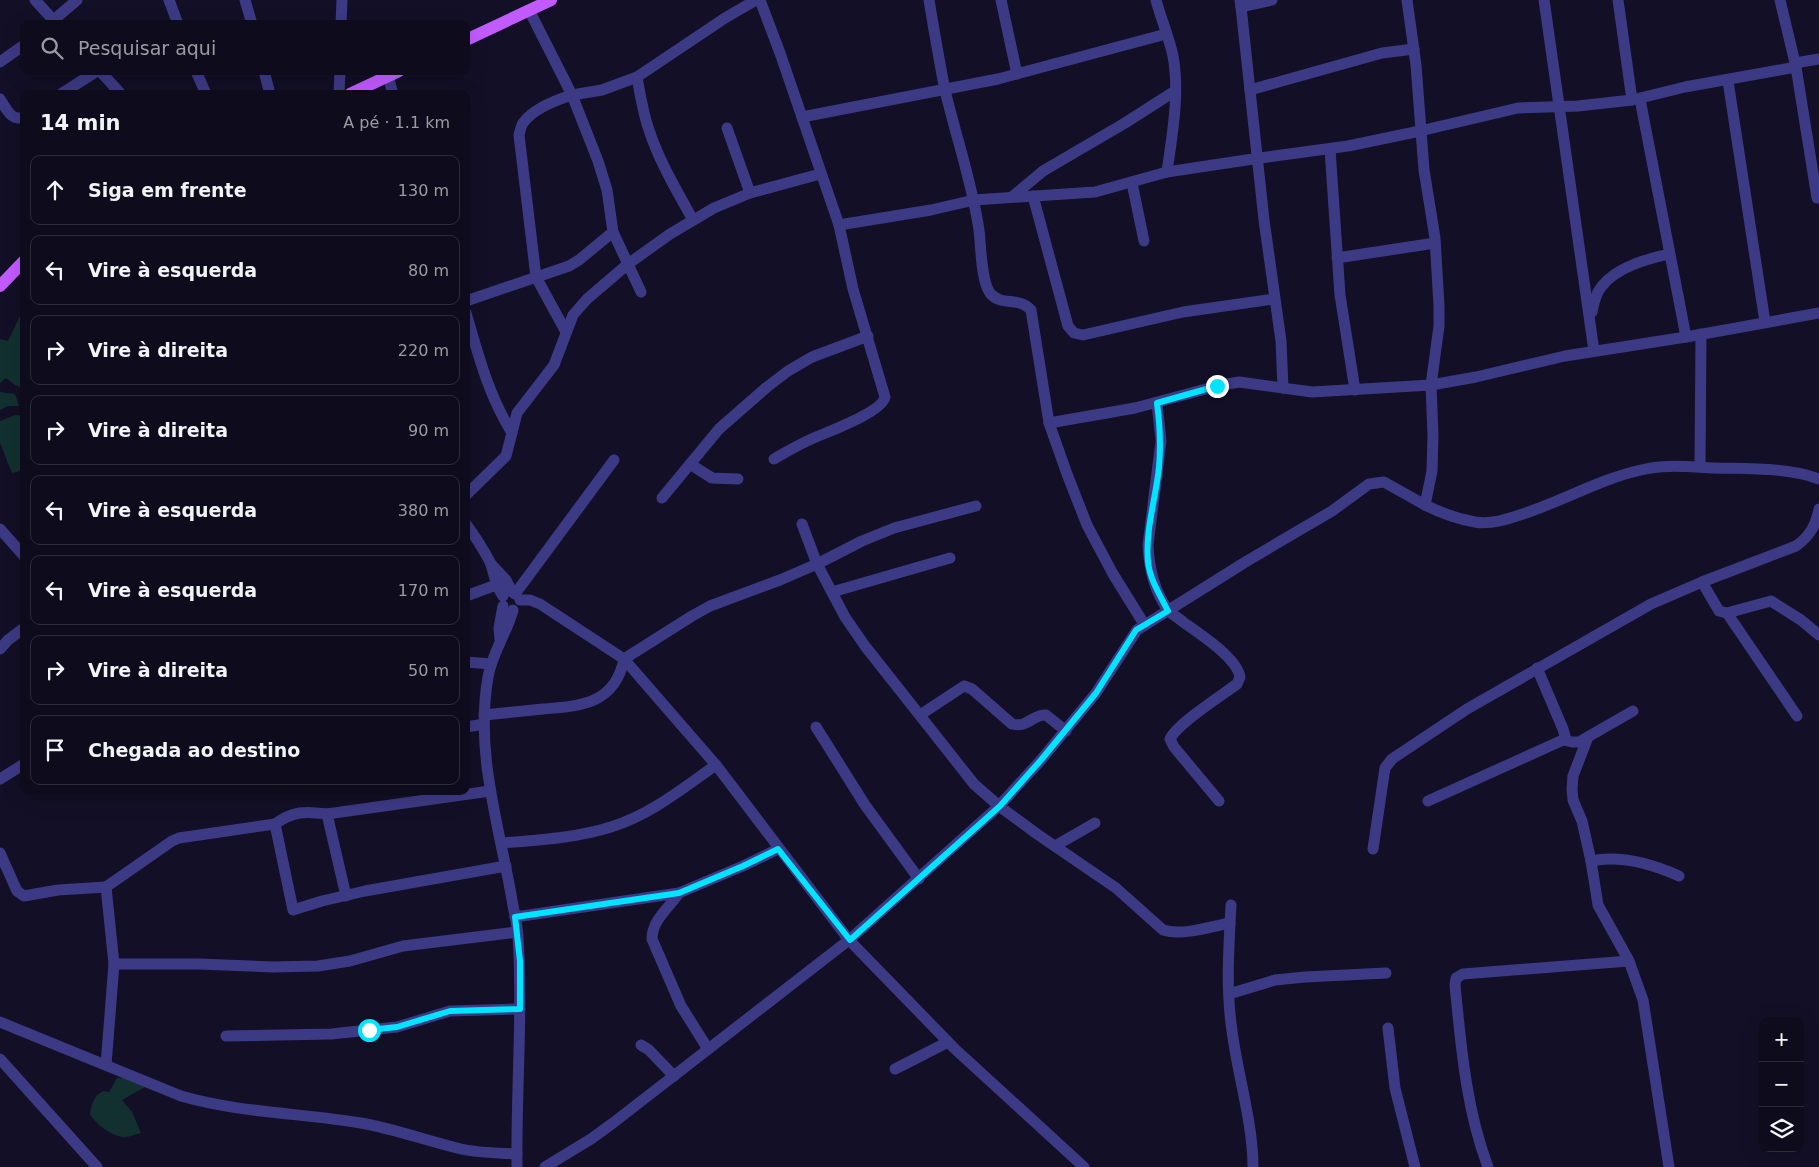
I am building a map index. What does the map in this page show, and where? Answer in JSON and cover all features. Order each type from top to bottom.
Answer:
[{"type":"main road","points":[[470,38],[551,0]]},
{"type":"main road","points":[[359,90],[391,75]]},
{"type":"main road","points":[[0,286],[20,265]]},
{"type":"street","points":[[35,0],[51,20]]},
{"type":"street","points":[[55,20],[77,0]]},
{"type":"street","points":[[169,0],[176,20]]},
{"type":"street","points":[[245,0],[251,20]]},
{"type":"street","points":[[341,20],[342,0]]},
{"type":"street","points":[[566,332],[536,277],[519,135],[523,124],[537,111],[561,99],[572,95],[602,90],[637,77],[725,18],[756,0]]},
{"type":"street","points":[[760,0],[780,53],[838,225],[853,289],[885,397],[882,404],[862,417],[810,440],[774,459]]},
{"type":"street","points":[[929,0],[946,90],[974,200],[985,280],[990,293],[997,299],[1006,302],[1021,302],[1031,310],[1050,423],[1088,525],[1113,574],[1144,624]]},
{"type":"street","points":[[1002,0],[1017,74]]},
{"type":"street","points":[[1156,0],[1173,58],[1175,91],[1172,137],[1167,172]]},
{"type":"street","points":[[1272,0],[1241,4],[1284,388]]},
{"type":"street","points":[[1407,0],[1414,49],[1424,170],[1435,243],[1439,306],[1439,326],[1431,385],[1432,471],[1424,505]]},
{"type":"street","points":[[1544,0],[1594,351]]},
{"type":"street","points":[[1618,0],[1636,99],[1686,337]]},
{"type":"street","points":[[1780,0],[1796,65],[1817,198]]},
{"type":"street","points":[[529,10],[572,95],[598,161],[606,190],[613,232],[641,292]]},
{"type":"street","points":[[802,117],[946,90],[1017,74],[1166,34]]},
{"type":"street","points":[[0,62],[20,48]]},
{"type":"street","points":[[1250,90],[1382,53],[1414,49]]},
{"type":"street","points":[[838,225],[931,210],[974,200],[1095,192],[1167,172],[1330,149],[1420,131],[1518,108],[1603,104],[1636,99],[1685,87],[1728,81],[1819,59]]},
{"type":"street","points":[[68,90],[92,75]]},
{"type":"street","points":[[103,75],[117,90]]},
{"type":"street","points":[[198,75],[204,90]]},
{"type":"street","points":[[265,75],[269,90]]},
{"type":"street","points":[[339,90],[340,75]]},
{"type":"street","points":[[393,75],[393,90]]},
{"type":"street","points":[[637,77],[644,114],[653,141],[673,184],[693,220]]},
{"type":"street","points":[[1728,81],[1766,322]]},
{"type":"street","points":[[1012,197],[1043,171],[1117,128],[1175,91]]},
{"type":"street","points":[[0,99],[14,118],[20,118]]},
{"type":"street","points":[[727,128],[750,193]]},
{"type":"street","points":[[1330,149],[1342,308],[1355,390]]},
{"type":"street","points":[[470,491],[500,464],[506,456],[517,413],[554,365],[573,315],[579,306],[628,264],[670,234],[714,208],[750,193],[820,174]]},
{"type":"street","points":[[1132,183],[1144,241]]},
{"type":"street","points":[[1033,196],[1068,326],[1074,333],[1083,335],[1183,312],[1274,299]]},
{"type":"street","points":[[470,300],[569,266],[613,232]]},
{"type":"street","points":[[1337,258],[1435,243]]},
{"type":"street","points":[[1590,319],[1596,296],[1609,278],[1622,270],[1655,257],[1670,254]]},
{"type":"street","points":[[1050,423],[1135,408],[1234,383],[1312,392],[1431,385],[1476,377],[1565,356],[1819,313]]},
{"type":"street","points":[[470,326],[489,390],[498,411],[512,433]]},
{"type":"street","points":[[1700,467],[1701,334]]},
{"type":"street","points":[[662,498],[719,429],[767,387],[788,371],[812,357],[868,336]]},
{"type":"street","points":[[1157,403],[1161,441],[1148,545],[1148,562],[1152,580],[1168,611],[1215,645],[1239,673],[1240,677],[1237,684],[1201,710],[1170,740],[1219,801]]},
{"type":"street","points":[[518,1167],[520,982],[517,932],[484,753],[484,719],[488,676],[500,639],[499,628],[511,600],[614,460]]},
{"type":"street","points":[[690,464],[712,478],[738,479]]},
{"type":"street","points":[[545,1167],[591,1139],[850,940],[1000,806],[1066,731],[1100,688],[1136,630],[1332,511],[1370,484],[1384,482],[1424,505],[1475,522],[1489,523],[1506,520],[1546,507],[1618,476],[1661,466],[1783,472],[1819,479]]},
{"type":"street","points":[[470,725],[484,719],[570,707],[591,702],[600,697],[614,684],[619,677],[624,659],[710,606],[780,580],[894,528],[976,506]]},
{"type":"street","points":[[1372,849],[1382,781],[1387,764],[1392,759],[1467,709],[1651,604],[1796,546],[1812,531],[1819,509]]},
{"type":"street","points":[[802,524],[817,564],[846,617],[865,646],[974,784],[1000,806],[1116,888],[1163,930],[1180,932],[1230,923]]},
{"type":"street","points":[[0,529],[20,552]]},
{"type":"street","points":[[470,529],[480,543],[491,564],[496,586],[511,600],[530,600],[540,604],[624,659],[716,765],[778,849],[850,940],[948,1042],[1012,1103],[1084,1167]]},
{"type":"street","points":[[832,592],[950,558]]},
{"type":"street","points":[[491,564],[506,580],[511,600]]},
{"type":"street","points":[[1702,582],[1719,611],[1727,613],[1771,601],[1801,620],[1819,635]]},
{"type":"street","points":[[470,595],[496,586]]},
{"type":"street","points":[[1727,613],[1798,716]]},
{"type":"street","points":[[3,640],[20,630]]},
{"type":"street","points":[[470,662],[491,664]]},
{"type":"street","points":[[1537,668],[1564,729],[1565,736],[1563,740]]},
{"type":"street","points":[[920,715],[964,686],[972,689],[1012,724],[1021,726],[1038,716],[1046,715],[1066,731]]},
{"type":"street","points":[[1428,801],[1563,740],[1579,742],[1633,711]]},
{"type":"street","points":[[816,727],[865,805],[919,879]]},
{"type":"street","points":[[1588,737],[1575,770],[1572,789],[1573,800],[1582,821],[1591,860],[1598,906],[1617,936],[1629,961],[1643,1000],[1669,1167]]},
{"type":"street","points":[[502,843],[547,839],[611,827],[634,818],[652,808],[716,765]]},
{"type":"street","points":[[0,779],[20,766]]},
{"type":"street","points":[[470,794],[490,791]]},
{"type":"street","points":[[0,853],[17,891],[24,896],[58,890],[106,887],[179,838],[275,824],[285,817],[304,811],[327,814],[462,795]]},
{"type":"street","points":[[327,814],[346,896]]},
{"type":"street","points":[[1055,846],[1095,823]]},
{"type":"street","points":[[275,824],[293,910],[365,891],[506,866]]},
{"type":"street","points":[[515,917],[679,893],[778,849]]},
{"type":"street","points":[[1591,860],[1602,859],[1639,863],[1679,876]]},
{"type":"street","points":[[106,887],[114,964],[106,1065]]},
{"type":"street","points":[[679,893],[656,922],[652,930],[652,939],[681,1006],[708,1049]]},
{"type":"street","points":[[1231,905],[1229,994],[1231,1023],[1249,1129],[1253,1167]]},
{"type":"street","points":[[114,964],[318,966],[350,961],[403,946],[517,932]]},
{"type":"street","points":[[1488,1167],[1473,1118],[1468,1090],[1458,1019],[1456,978],[1463,974],[1629,961]]},
{"type":"street","points":[[1229,994],[1275,980],[1386,973]]},
{"type":"street","points":[[226,1036],[331,1034],[397,1027],[450,1011],[520,1009]]},
{"type":"street","points":[[0,1022],[182,1096],[206,1103],[242,1110],[348,1121],[390,1129],[462,1149],[517,1154]]},
{"type":"street","points":[[1388,1028],[1395,1088],[1415,1167]]},
{"type":"street","points":[[895,1069],[948,1042]]},
{"type":"street","points":[[641,1045],[649,1050],[674,1076]]},
{"type":"street","points":[[0,1059],[97,1167]]},
{"type":"green space","points":[[20,316],[20,387],[6,378],[0,383],[0,339],[8,341]]},
{"type":"green space","points":[[0,392],[15,394],[19,406],[8,406],[0,410]]},
{"type":"green space","points":[[15,415],[20,416],[20,471],[12,473],[0,443],[0,421]]},
{"type":"green space","points":[[117,1078],[136,1078],[145,1087],[122,1100],[132,1112],[141,1133],[126,1137],[117,1136],[96,1122],[90,1114],[95,1098],[103,1091],[109,1092]]},
{"type":"route","points":[[369,1030],[420,1022],[450,1011],[520,1009],[520,961],[515,917],[679,893],[778,849],[850,940],[1000,806],[1068,729],[1096,693],[1136,630],[1168,611],[1152,580],[1148,562],[1148,545],[1161,441],[1157,403],[1217,386]]}]
